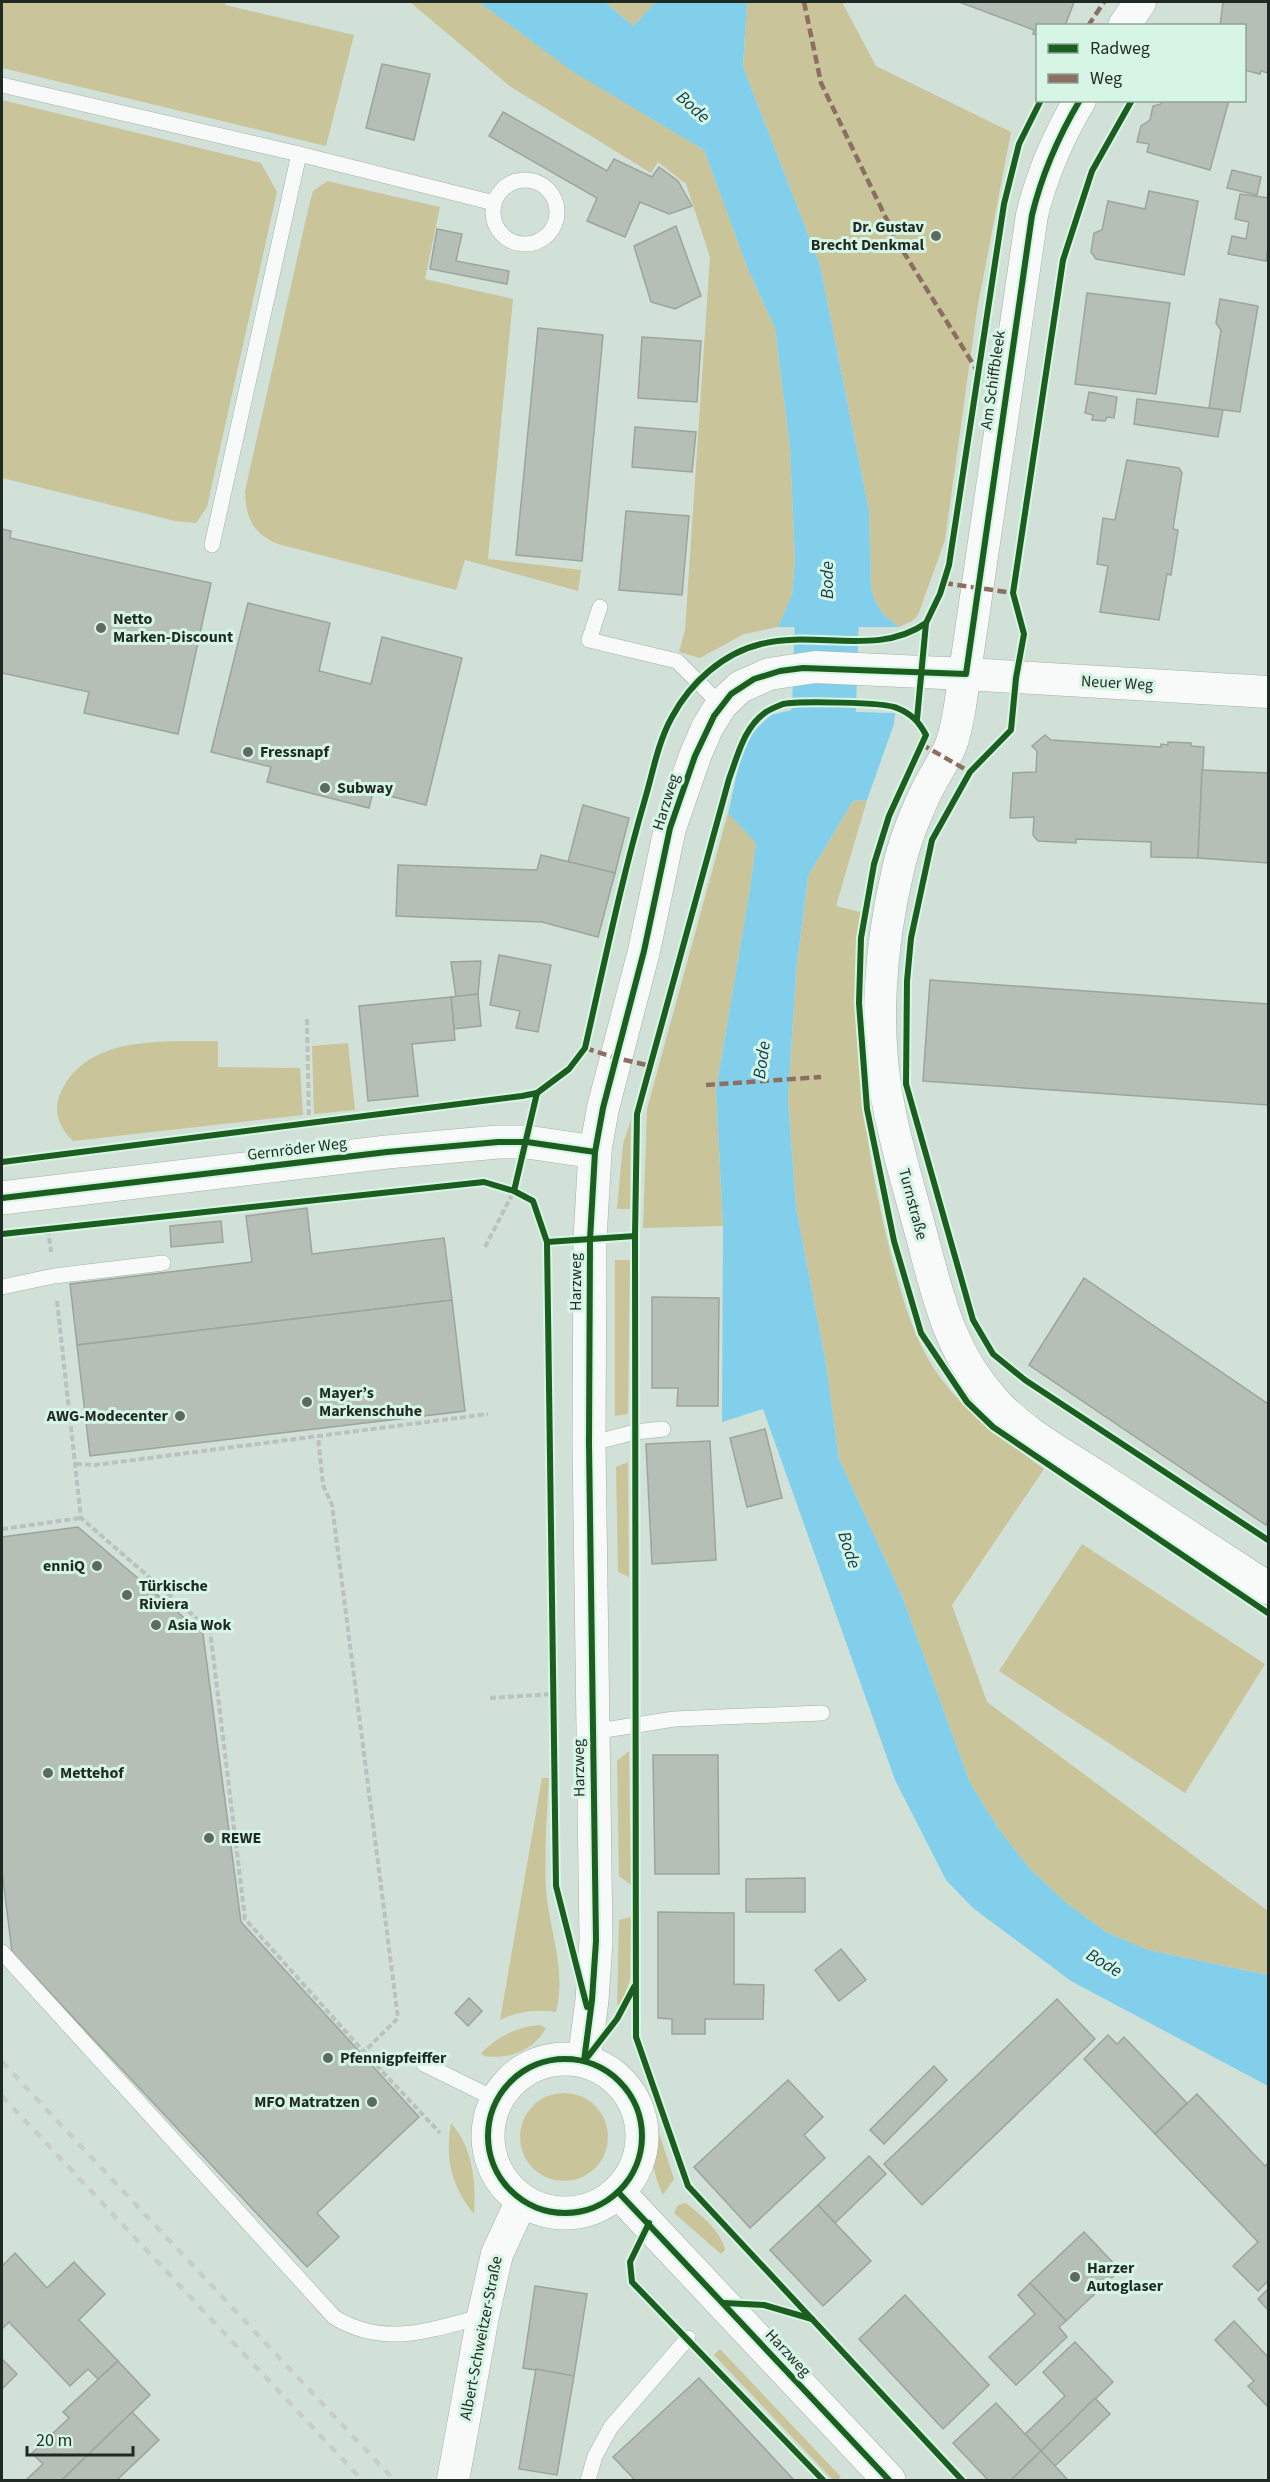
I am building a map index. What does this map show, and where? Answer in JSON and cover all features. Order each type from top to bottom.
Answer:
[{"type":"main road","name":"Gernröder Weg","points":[[2,1198],[387,1152],[498,1142],[527,1142],[595,1152]]},
{"type":"main road","name":"Harzweg","points":[[584,2061],[596,1946],[589,1444],[590,1239],[595,1152]]},
{"type":"main road","points":[[561,2059],[584,2061],[603,2069],[619,2081],[631,2098],[639,2116],[641,2137],[638,2157],[630,2176],[618,2192],[597,2206],[572,2212],[546,2210],[522,2200],[502,2180],[490,2155],[489,2127],[497,2100],[510,2082],[539,2064],[561,2059]]},
{"type":"main road","name":"Harzweg","points":[[618,2192],[889,2481]]},
{"type":"street","points":[[1125,24],[1140,2]]},
{"type":"street","name":"Am Schiffbleek","points":[[966,674],[1032,215],[1040,183],[1051,155],[1079,102]]},
{"type":"street","points":[[726,699],[754,679],[792,669],[966,674]]},
{"type":"street","name":"Neuer Weg","points":[[966,674],[1269,692]]},
{"type":"street","name":"Turnstraße","points":[[966,674],[952,743],[928,788],[909,831],[898,868],[885,938],[881,1006],[883,1064],[888,1106],[948,1329],[964,1362],[996,1404],[1035,1436],[1269,1588]]},
{"type":"street","name":"Harzweg","points":[[595,1152],[603,1108],[644,951],[670,828],[695,756],[726,699]]},
{"type":"street","name":"Albert-Schweitzer-Straße","points":[[453,2481],[483,2316],[497,2254],[522,2200]]},
{"type":"lane","points":[[2,85],[299,154],[494,203]]},
{"type":"lane","points":[[212,545],[299,154]]},
{"type":"lane","points":[[526,180],[537,182],[553,195],[558,215],[555,226],[540,241],[530,245],[519,245],[508,241],[495,224],[492,214],[494,203],[506,186],[526,180]]},
{"type":"lane","points":[[600,607],[589,640],[677,661],[726,699]]},
{"type":"lane","points":[[2,1287],[54,1276],[163,1263]]},
{"type":"lane","points":[[589,1444],[635,1432],[663,1429]]},
{"type":"lane","points":[[592,1732],[674,1719],[822,1713]]},
{"type":"lane","points":[[2,1952],[334,2317],[359,2330],[388,2335],[430,2330],[483,2316]]},
{"type":"lane","points":[[424,2064],[497,2100]]},
{"type":"lane","points":[[588,2481],[595,2456],[611,2427],[688,2338]]},
{"type":"path","points":[[308,1019],[309,1124]]},
{"type":"path","points":[[485,1247],[514,1191]]},
{"type":"path","points":[[48,1229],[81,1518],[210,1630],[244,1919],[440,2133]]},
{"type":"path","points":[[76,1464],[95,1465],[488,1414]]},
{"type":"path","points":[[318,1437],[323,1485],[332,1505],[370,1785],[398,2018],[364,2052]]},
{"type":"path","points":[[2,1529],[81,1518]]},
{"type":"path","points":[[490,1698],[553,1695]]},
{"type":"shaded area","points":[[2,2],[226,2],[225,5],[354,35],[326,146],[2,68]]},
{"type":"shaded area","points":[[410,2],[479,2],[573,71],[704,150],[748,269],[775,328],[790,448],[795,560],[792,595],[778,627],[744,634],[700,658],[679,652],[685,630],[710,257],[686,184],[658,162],[651,173],[511,87]]},
{"type":"shaded area","points":[[605,2],[656,2],[633,26]]},
{"type":"shaded area","points":[[747,2],[842,2],[876,66],[1011,132],[977,310],[945,540],[918,615],[912,621],[899,627],[883,614],[875,601],[871,588],[869,511],[820,265],[743,67]]},
{"type":"shaded area","points":[[2,100],[261,163],[277,192],[207,507],[196,523],[175,521],[2,478]]},
{"type":"shaded area","points":[[327,181],[440,207],[425,279],[513,299],[488,559],[581,570],[578,591],[465,560],[456,590],[278,544],[262,535],[252,524],[245,491],[313,191]]},
{"type":"shaded area","points":[[867,800],[836,906],[860,912],[856,989],[862,1091],[877,1192],[892,1259],[917,1337],[942,1380],[977,1417],[1044,1469],[952,1605],[987,1702],[1268,1911],[1268,1975],[1148,1950],[1106,1932],[1065,1902],[1030,1869],[998,1828],[970,1783],[902,1596],[839,1459],[826,1364],[796,1207],[788,1100],[796,972],[808,876],[853,801]]},
{"type":"shaded area","points":[[728,813],[756,843],[716,1090],[723,1226],[643,1228],[647,1109]]},
{"type":"shaded area","points":[[218,1041],[218,1067],[300,1068],[303,1115],[73,1141],[61,1125],[57,1105],[61,1092],[73,1073],[89,1060],[130,1045],[152,1042]]},
{"type":"shaded area","points":[[348,1043],[355,1110],[314,1114],[312,1046]]},
{"type":"shaded area","points":[[631,1119],[630,1209],[617,1209],[623,1144]]},
{"type":"shaded area","points":[[615,1260],[630,1260],[628,1414],[615,1416]]},
{"type":"shaded area","points":[[628,1462],[629,1577],[618,1572],[616,1467]]},
{"type":"shaded area","points":[[1082,1544],[1265,1664],[1185,1793],[999,1671]]},
{"type":"shaded area","points":[[629,1751],[631,1885],[619,1876],[617,1761]]},
{"type":"shaded area","points":[[542,1778],[549,1778],[546,1889],[560,1981],[559,1996],[556,2012],[528,2011],[500,2020]]},
{"type":"shaded area","points":[[631,1917],[630,1980],[621,2004],[617,2005],[619,1920]]},
{"type":"shaded area","points":[[540,2025],[546,2028],[541,2036],[520,2052],[493,2057],[484,2056],[481,2053],[508,2033]]},
{"type":"shaded area","points":[[564,2093],[581,2097],[595,2106],[604,2120],[608,2137],[604,2154],[595,2168],[581,2177],[564,2181],[547,2177],[533,2168],[524,2154],[520,2137],[524,2120],[533,2106],[547,2097]]},
{"type":"shaded area","points":[[451,2123],[464,2143],[472,2166],[474,2214],[460,2193],[452,2172],[449,2148]]},
{"type":"shaded area","points":[[656,2124],[674,2179],[663,2195],[656,2178],[653,2160]]},
{"type":"shaded area","points":[[686,2203],[719,2236],[725,2250],[721,2254],[674,2213],[678,2205]]},
{"type":"shaded area","points":[[720,2349],[841,2477],[833,2480],[714,2355]]},
{"type":"water","points":[[479,2],[605,2],[633,26],[656,2],[747,2],[743,67],[820,265],[869,511],[871,588],[875,601],[883,614],[899,627],[778,627],[792,595],[795,560],[790,448],[775,328],[748,269],[704,150],[572,71]]},
{"type":"water","points":[[806,709],[895,713],[894,724],[867,800],[853,801],[808,876],[796,972],[788,1100],[796,1207],[826,1364],[839,1459],[902,1596],[970,1783],[998,1828],[1030,1869],[1065,1902],[1106,1932],[1148,1950],[1268,1975],[1268,2086],[1071,1981],[973,1908],[946,1880],[895,1780],[763,1409],[722,1422],[723,1226],[716,1090],[756,843],[728,813],[745,747],[759,724],[769,716],[778,713]]},
{"type":"pier","points":[[775,627],[899,627],[899,630],[778,630]]},
{"type":"pier","points":[[806,706],[895,710],[895,713],[792,710],[771,715],[756,729],[754,726],[770,713]]},
{"type":"building","points":[[959,2],[1074,2],[1066,24],[1036,24],[1036,35],[1033,34],[1034,30]]},
{"type":"building","points":[[1223,2],[1268,2],[1268,73],[1261,71],[1260,74],[1246,70],[1246,24],[1220,24]]},
{"type":"building","points":[[382,64],[430,74],[414,140],[366,128]]},
{"type":"building","points":[[1162,102],[1228,102],[1210,170],[1147,152],[1149,144],[1137,142],[1141,126],[1150,120],[1153,106]]},
{"type":"building","points":[[503,112],[607,171],[614,159],[652,177],[659,167],[678,181],[692,206],[669,214],[640,202],[625,237],[587,221],[597,198],[489,136]]},
{"type":"building","points":[[1232,170],[1261,177],[1257,195],[1227,188]]},
{"type":"building","points":[[1149,191],[1198,201],[1184,275],[1096,259],[1091,252],[1094,233],[1102,230],[1108,201],[1145,209]]},
{"type":"building","points":[[1240,194],[1268,198],[1266,261],[1228,254],[1232,236],[1246,239],[1249,222],[1235,219]]},
{"type":"building","points":[[676,226],[701,296],[675,309],[651,302],[634,246]]},
{"type":"building","points":[[437,229],[462,234],[456,261],[509,271],[507,284],[430,269]]},
{"type":"building","points":[[1087,293],[1170,303],[1156,394],[1075,384]]},
{"type":"building","points":[[1220,299],[1258,306],[1240,412],[1209,408],[1221,330],[1216,323]]},
{"type":"building","points":[[538,328],[603,335],[582,561],[516,555]]},
{"type":"building","points":[[642,337],[701,341],[697,402],[638,398]]},
{"type":"building","points":[[1089,392],[1117,397],[1114,418],[1107,417],[1105,421],[1092,420],[1093,415],[1085,413]]},
{"type":"building","points":[[1137,399],[1223,410],[1218,437],[1134,424]]},
{"type":"building","points":[[635,427],[696,432],[692,472],[632,467]]},
{"type":"building","points":[[1127,460],[1179,468],[1182,473],[1173,529],[1178,530],[1171,575],[1167,574],[1159,620],[1100,612],[1108,566],[1097,564],[1103,518],[1115,520]]},
{"type":"building","points":[[626,511],[689,516],[682,595],[619,590]]},
{"type":"building","name":"Netto Marken-Discount","points":[[2,529],[11,531],[10,538],[211,583],[178,734],[84,713],[89,692],[2,673]]},
{"type":"building","points":[[248,603],[330,623],[319,671],[371,684],[382,637],[462,658],[426,805],[373,792],[369,808],[267,782],[271,767],[211,752]]},
{"type":"building","points":[[1045,735],[1051,740],[1161,747],[1161,744],[1168,745],[1168,742],[1191,743],[1191,746],[1204,747],[1198,858],[1151,857],[1151,842],[1076,839],[1076,843],[1038,841],[1033,835],[1034,817],[1010,818],[1013,773],[1036,772],[1037,751],[1032,746]]},
{"type":"building","points":[[1202,770],[1268,773],[1268,863],[1198,858]]},
{"type":"building","points":[[583,805],[629,818],[615,873],[568,862]]},
{"type":"building","points":[[541,855],[615,873],[598,937],[542,922],[396,916],[398,865],[537,870]]},
{"type":"building","points":[[499,955],[551,965],[538,1032],[516,1028],[520,1011],[490,1005]]},
{"type":"building","points":[[481,961],[478,994],[456,997],[451,962]]},
{"type":"building","points":[[930,980],[1268,1004],[1268,1105],[923,1081]]},
{"type":"building","points":[[478,994],[481,1026],[454,1029],[451,997]]},
{"type":"building","points":[[451,997],[455,1040],[412,1044],[418,1096],[368,1101],[359,1006]]},
{"type":"building","points":[[307,1208],[312,1254],[444,1238],[452,1300],[77,1345],[70,1284],[252,1262],[246,1216]]},
{"type":"building","points":[[221,1221],[223,1242],[171,1247],[170,1226]]},
{"type":"building","points":[[1084,1278],[1268,1404],[1268,1520],[1266,1525],[1029,1365]]},
{"type":"building","points":[[652,1297],[719,1298],[718,1406],[677,1406],[678,1388],[652,1388]]},
{"type":"building","points":[[452,1300],[465,1411],[90,1456],[77,1345]]},
{"type":"building","points":[[765,1429],[782,1498],[747,1507],[730,1438]]},
{"type":"building","points":[[710,1441],[716,1560],[652,1564],[646,1444]]},
{"type":"building","points":[[78,1527],[203,1634],[241,1922],[419,2117],[317,2213],[339,2237],[307,2267],[12,1952],[2,1871],[2,1537]]},
{"type":"building","points":[[653,1755],[718,1755],[719,1874],[655,1874]]},
{"type":"building","points":[[805,1878],[805,1912],[746,1912],[746,1879]]},
{"type":"building","points":[[658,1912],[734,1913],[734,1984],[764,1985],[763,2019],[705,2019],[705,2034],[672,2034],[672,2019],[658,2018]]},
{"type":"building","points":[[841,1949],[866,1980],[839,2001],[815,1970]]},
{"type":"building","points":[[469,1998],[482,2011],[468,2026],[455,2013]]},
{"type":"building","points":[[1057,1999],[1095,2039],[922,2205],[884,2164]]},
{"type":"building","points":[[1108,2035],[1117,2044],[1124,2037],[1187,2103],[1155,2134],[1084,2059]]},
{"type":"building","points":[[934,2066],[947,2080],[884,2144],[870,2130]]},
{"type":"building","points":[[788,2080],[823,2117],[804,2135],[825,2158],[750,2228],[694,2167]]},
{"type":"building","points":[[1197,2094],[1265,2166],[1268,2163],[1268,2281],[1258,2291],[1233,2266],[1258,2242],[1155,2134]]},
{"type":"building","points":[[869,2156],[886,2174],[835,2223],[818,2205]]},
{"type":"building","points":[[818,2205],[871,2261],[823,2306],[770,2250]]},
{"type":"building","name":"Harzer Autoglaser","points":[[1084,2232],[1120,2270],[1066,2321],[1030,2283]]},
{"type":"building","points":[[15,2253],[47,2288],[74,2262],[105,2294],[79,2320],[118,2361],[98,2379],[88,2369],[70,2386],[9,2322],[2,2329],[2,2266]]},
{"type":"building","points":[[1030,2283],[1066,2321],[1059,2327],[1067,2337],[1016,2385],[989,2357],[1035,2314],[1018,2295]]},
{"type":"building","points":[[535,2286],[587,2294],[574,2376],[523,2368]]},
{"type":"building","points":[[1268,2289],[1268,2310],[1258,2299]]},
{"type":"building","points":[[905,2295],[989,2385],[943,2429],[859,2339]]},
{"type":"building","points":[[1234,2321],[1268,2357],[1268,2407],[1248,2386],[1254,2381],[1215,2340]]},
{"type":"building","points":[[1075,2342],[1113,2382],[1041,2451],[1025,2434],[1065,2396],[1043,2372]]},
{"type":"building","points":[[2,2359],[17,2374],[2,2389]]},
{"type":"building","points":[[118,2361],[150,2395],[62,2480],[26,2480],[43,2464],[32,2453],[69,2418],[63,2412]]},
{"type":"building","points":[[536,2369],[574,2376],[557,2475],[519,2469]]},
{"type":"building","points":[[699,2378],[793,2479],[635,2480],[613,2457]]},
{"type":"building","points":[[1095,2398],[1110,2414],[1055,2466],[1041,2451]]},
{"type":"building","points":[[996,2403],[1041,2451],[1011,2480],[988,2480],[953,2443]]},
{"type":"building","points":[[132,2412],[159,2440],[117,2480],[62,2480]]},
{"type":"building","points":[[1041,2451],[1068,2480],[1011,2480]]},
{"type":"waterway","name":"Bode","points":[[806,797],[824,710],[827,537]]},
{"type":"railway","points":[[2,2062],[394,2480]]},
{"type":"railway","points":[[2,2096],[362,2480]]},
{"type":"marked path","points":[[804,2],[821,83],[898,243],[978,372]]},
{"type":"marked path","points":[[1089,24],[1104,2]]},
{"type":"marked path","points":[[944,583],[1013,593]]},
{"type":"marked path","points":[[921,744],[970,772]]},
{"type":"marked path","points":[[585,1048],[651,1066]]},
{"type":"marked path","points":[[706,1085],[821,1077]]},
{"type":"cycle path","points":[[917,719],[926,623],[940,594],[949,565],[1004,204],[1019,144],[1040,102]]},
{"type":"cycle path","points":[[584,2061],[592,2000],[596,1941],[589,1444],[590,1239],[595,1152],[603,1108],[644,951],[670,828],[695,756],[714,716],[731,694],[754,679],[780,671],[803,668],[966,674],[1032,215],[1052,156],[1079,102]]},
{"type":"cycle path","points":[[1131,102],[1092,171],[1063,260],[1013,593],[1024,634],[1016,678],[1011,730],[970,772],[932,840],[911,938],[907,981],[906,1084],[973,1320],[993,1354],[1025,1380],[1268,1540]]},
{"type":"cycle path","points":[[2,1162],[537,1093],[569,1069],[585,1048],[620,892],[656,757],[667,727],[679,704],[688,693],[709,671],[747,648],[782,640],[867,641],[888,639],[907,633],[926,623]]},
{"type":"cycle path","points":[[962,2480],[688,2186],[636,2037],[635,1236],[637,1114],[729,779],[747,733],[758,718],[770,710],[783,704],[805,703],[859,703],[889,706],[911,716],[926,735],[889,816],[874,864],[861,938],[859,1003],[867,1109],[894,1241],[921,1333],[967,1402],[993,1427],[1268,1613]]},
{"type":"cycle path","points":[[514,1191],[537,1093]]},
{"type":"cycle path","points":[[2,1198],[387,1152],[498,1142],[527,1142],[595,1152]]},
{"type":"cycle path","points":[[2,1234],[484,1182],[514,1191],[533,1201],[547,1242],[556,1886],[587,2007]]},
{"type":"cycle path","points":[[547,1242],[635,1236]]},
{"type":"cycle path","points":[[586,2059],[617,2019],[634,1987]]},
{"type":"cycle path","points":[[565,2059],[594,2065],[608,2072],[619,2082],[629,2093],[636,2107],[642,2136],[636,2165],[629,2179],[619,2190],[608,2200],[594,2207],[565,2213],[536,2207],[522,2200],[511,2190],[501,2179],[494,2165],[488,2136],[494,2107],[501,2093],[511,2082],[522,2072],[536,2065],[565,2059]]},
{"type":"cycle path","points":[[618,2192],[889,2480]]},
{"type":"cycle path","points":[[649,2223],[630,2262],[632,2282],[823,2480]]},
{"type":"cycle path","points":[[724,2303],[764,2305],[812,2319]]},
{"type":"place","name":"Dr. Gustav Brecht Denkmal","points":[[936,236]]},
{"type":"place","name":"Netto Marken-Discount","points":[[101,628]]},
{"type":"place","name":"Fressnapf","points":[[248,752]]},
{"type":"place","name":"Subway","points":[[325,788]]},
{"type":"place","name":"Mayer’s Markenschuhe","points":[[307,1402]]},
{"type":"place","name":"AWG-Modecenter","points":[[180,1416]]},
{"type":"place","name":"enniQ","points":[[97,1566]]},
{"type":"place","name":"Türkische Riviera","points":[[127,1595]]},
{"type":"place","name":"Asia Wok","points":[[156,1625]]},
{"type":"place","name":"Mettehof","points":[[48,1773]]},
{"type":"place","name":"REWE","points":[[209,1838]]},
{"type":"place","name":"Pfennigpfeiffer","points":[[328,2058]]},
{"type":"place","name":"MFO Matratzen","points":[[372,2102]]},
{"type":"place","name":"Harzer Autoglaser","points":[[1075,2277]]}]
